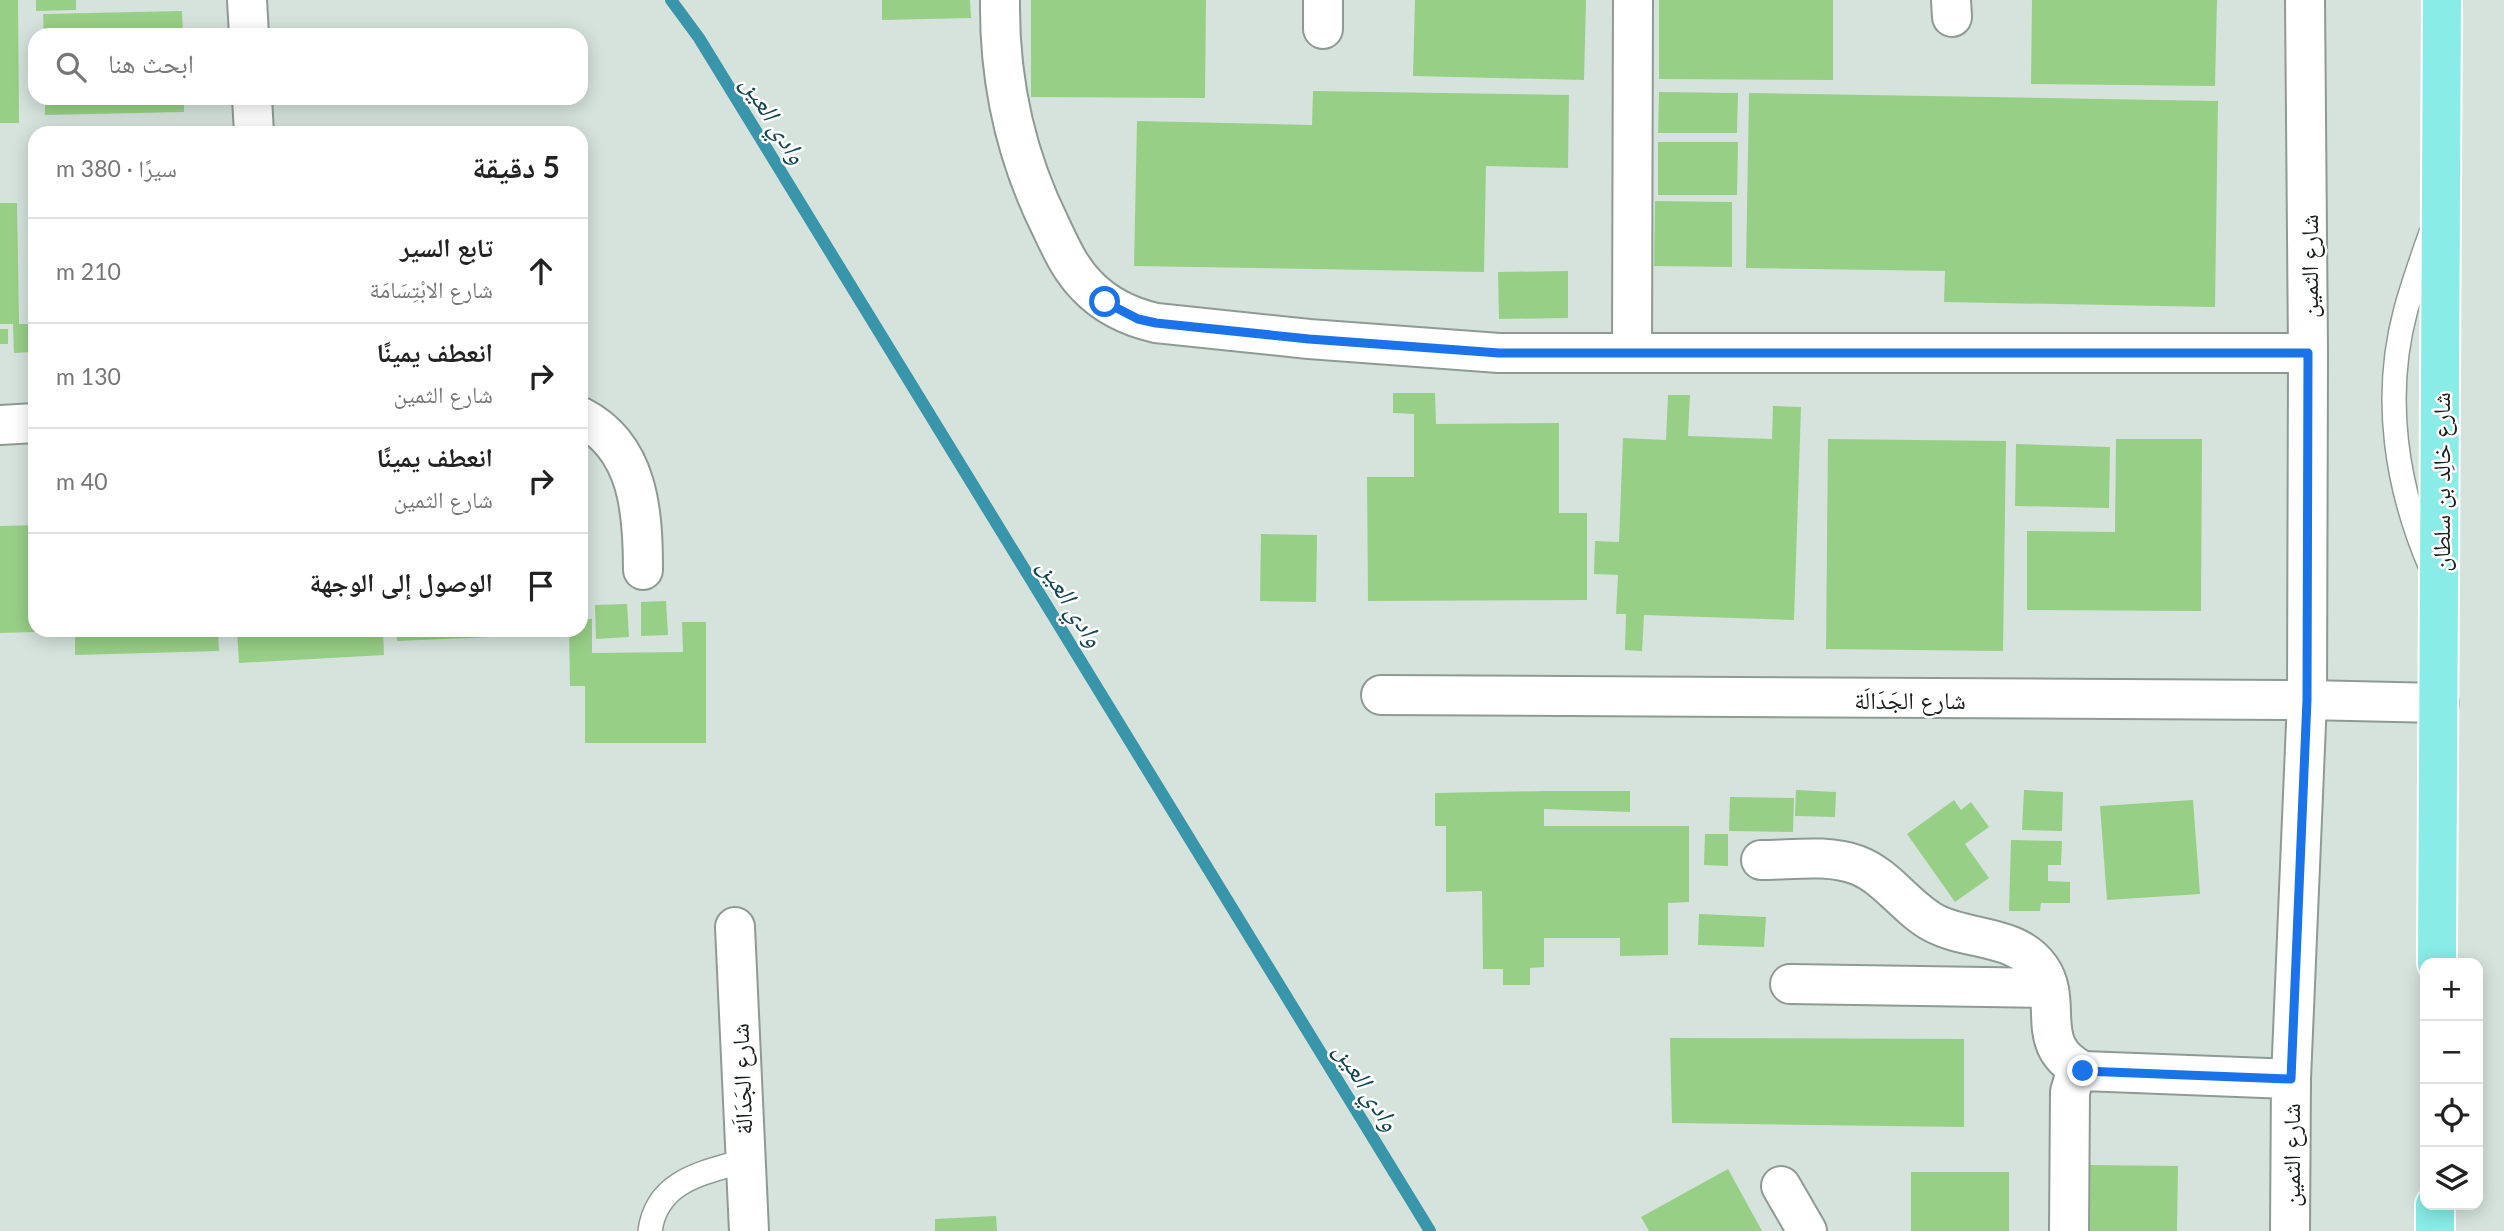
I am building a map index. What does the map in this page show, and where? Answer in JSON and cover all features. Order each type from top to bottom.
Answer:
[{"type":"main road","name":"شارع خالِد بن سلطان","points":[[2437,958],[2442,0]]},
{"type":"main road","points":[[2435,1210],[2435,1231]]},
{"type":"street","points":[[247,0],[249,28]]},
{"type":"street","points":[[1000,0],[1000,44],[1007,97],[1019,149],[1037,199],[1072,268],[1087,286],[1105,302],[1138,319],[1391,346],[1499,353],[2308,353]]},
{"type":"street","points":[[1632,354],[1633,0]]},
{"type":"street","name":"شارع الثمين","points":[[2290,1231],[2291,1079],[2307,700],[2305,0]]},
{"type":"street","points":[[252,105],[254,126]]},
{"type":"street","points":[[588,422],[608,437],[624,457],[634,479],[641,513],[643,570]]},
{"type":"street","points":[[0,425],[28,423]]},
{"type":"street","name":"شارع الجَدَالَة","points":[[1381,695],[2439,703]]},
{"type":"street","points":[[1760,860],[1830,859],[1860,866],[1875,875],[1933,923],[2022,950],[2043,971],[2048,988],[2053,1040],[2064,1059],[2077,1068],[2070,1092],[2069,1231]]},
{"type":"street","name":"شارع الجَدَالَة","points":[[735,927],[748,1231]]},
{"type":"street","points":[[1790,984],[2048,988]]},
{"type":"street","name":"شارع الثمين","points":[[2077,1068],[2093,1072],[2291,1079]]},
{"type":"street","points":[[1781,1186],[1808,1231]]},
{"type":"lane","points":[[650,1231],[659,1203],[677,1184],[701,1173],[744,1161]]},
{"type":"building","points":[[0,0],[18,0],[19,123],[0,123]]},
{"type":"building","points":[[36,0],[76,0],[76,10],[36,11]]},
{"type":"building","points":[[882,0],[970,0],[971,18],[882,20]]},
{"type":"building","points":[[1031,0],[1206,0],[1205,98],[1031,97]]},
{"type":"building","points":[[1415,0],[1586,0],[1584,80],[1413,76]]},
{"type":"building","points":[[1659,0],[1833,0],[1833,80],[1659,79]]},
{"type":"building","points":[[2032,0],[2217,0],[2215,86],[2031,84]]},
{"type":"building","points":[[182,11],[183,28],[44,28],[43,14]]},
{"type":"building","points":[[1313,91],[1569,95],[1568,168],[1486,166],[1484,272],[1134,266],[1137,121],[1312,125]]},
{"type":"building","points":[[1659,92],[1738,93],[1737,133],[1658,133]]},
{"type":"building","points":[[1749,93],[2218,101],[2215,307],[1944,302],[1945,271],[1746,268]]},
{"type":"building","points":[[45,105],[184,105],[184,112],[45,115]]},
{"type":"building","points":[[1658,142],[1738,142],[1737,195],[1658,195]]},
{"type":"building","points":[[1655,201],[1732,202],[1732,267],[1654,266]]},
{"type":"building","points":[[0,203],[17,203],[19,324],[28,324],[28,352],[14,353],[13,324],[0,324]]},
{"type":"building","points":[[1568,271],[1568,318],[1499,319],[1498,272]]},
{"type":"building","points":[[0,329],[8,329],[8,344],[0,344]]},
{"type":"building","points":[[1393,393],[1435,393],[1436,424],[1559,423],[1559,513],[1587,513],[1587,600],[1368,601],[1367,477],[1414,477],[1414,414],[1393,413]]},
{"type":"building","points":[[1668,395],[1690,395],[1688,436],[1772,439],[1773,406],[1801,407],[1794,620],[1644,615],[1642,651],[1625,650],[1626,614],[1616,614],[1618,575],[1594,574],[1595,541],[1619,542],[1623,438],[1666,440]]},
{"type":"building","points":[[1828,439],[2006,441],[2003,651],[1826,649]]},
{"type":"building","points":[[2116,439],[2202,439],[2201,611],[2027,610],[2027,531],[2115,532]]},
{"type":"building","points":[[2016,444],[2110,447],[2109,508],[2015,506]]},
{"type":"building","points":[[28,525],[28,632],[0,633],[0,526]]},
{"type":"building","points":[[1261,534],[1317,535],[1316,602],[1260,601]]},
{"type":"building","points":[[666,601],[668,635],[641,636],[641,602]]},
{"type":"building","points":[[627,604],[629,637],[596,639],[595,605]]},
{"type":"building","points":[[588,619],[592,619],[592,653],[683,652],[682,622],[706,622],[706,743],[585,743],[585,686],[570,686],[569,637],[588,637]]},
{"type":"building","points":[[75,637],[218,637],[219,651],[75,655]]},
{"type":"building","points":[[237,637],[383,637],[384,655],[239,663]]},
{"type":"building","points":[[397,637],[493,637],[397,641]]},
{"type":"building","points":[[1796,790],[1836,792],[1835,817],[1795,816]]},
{"type":"building","points":[[2024,790],[2063,792],[2062,831],[2022,830]]},
{"type":"building","points":[[1630,791],[1630,812],[1544,809],[1544,826],[1689,826],[1689,902],[1668,903],[1668,955],[1620,956],[1620,938],[1544,938],[1544,967],[1530,968],[1530,985],[1503,985],[1503,969],[1483,969],[1482,891],[1446,892],[1446,826],[1435,826],[1435,793]]},
{"type":"building","points":[[1730,797],[1794,798],[1793,832],[1729,831]]},
{"type":"building","points":[[1954,800],[1961,810],[1971,802],[1989,827],[1965,844],[1989,878],[1955,902],[1907,834]]},
{"type":"building","points":[[2193,800],[2200,894],[2107,900],[2100,806]]},
{"type":"building","points":[[1705,834],[1728,834],[1728,866],[1704,865]]},
{"type":"building","points":[[2011,840],[2062,841],[2061,865],[2048,865],[2048,881],[2070,882],[2070,903],[2041,903],[2040,911],[2009,911]]},
{"type":"building","points":[[1699,914],[1766,917],[1764,947],[1698,945]]},
{"type":"building","points":[[1670,1038],[1964,1039],[1964,1127],[1672,1123]]},
{"type":"building","points":[[2089,1165],[2178,1166],[2177,1231],[2088,1231]]},
{"type":"building","points":[[1728,1169],[1762,1231],[1649,1231],[1641,1217]]},
{"type":"building","points":[[1911,1172],[2009,1172],[2009,1231],[1911,1231]]},
{"type":"building","points":[[996,1216],[997,1231],[935,1231],[935,1219]]},
{"type":"waterway","name":"وادي العين","points":[[671,0],[699,38],[1430,1231]]},
{"type":"route","points":[[1105,302],[1138,319],[1156,323],[1309,339],[1499,353],[2308,353],[2307,700],[2291,1079],[2083,1071]]}]
